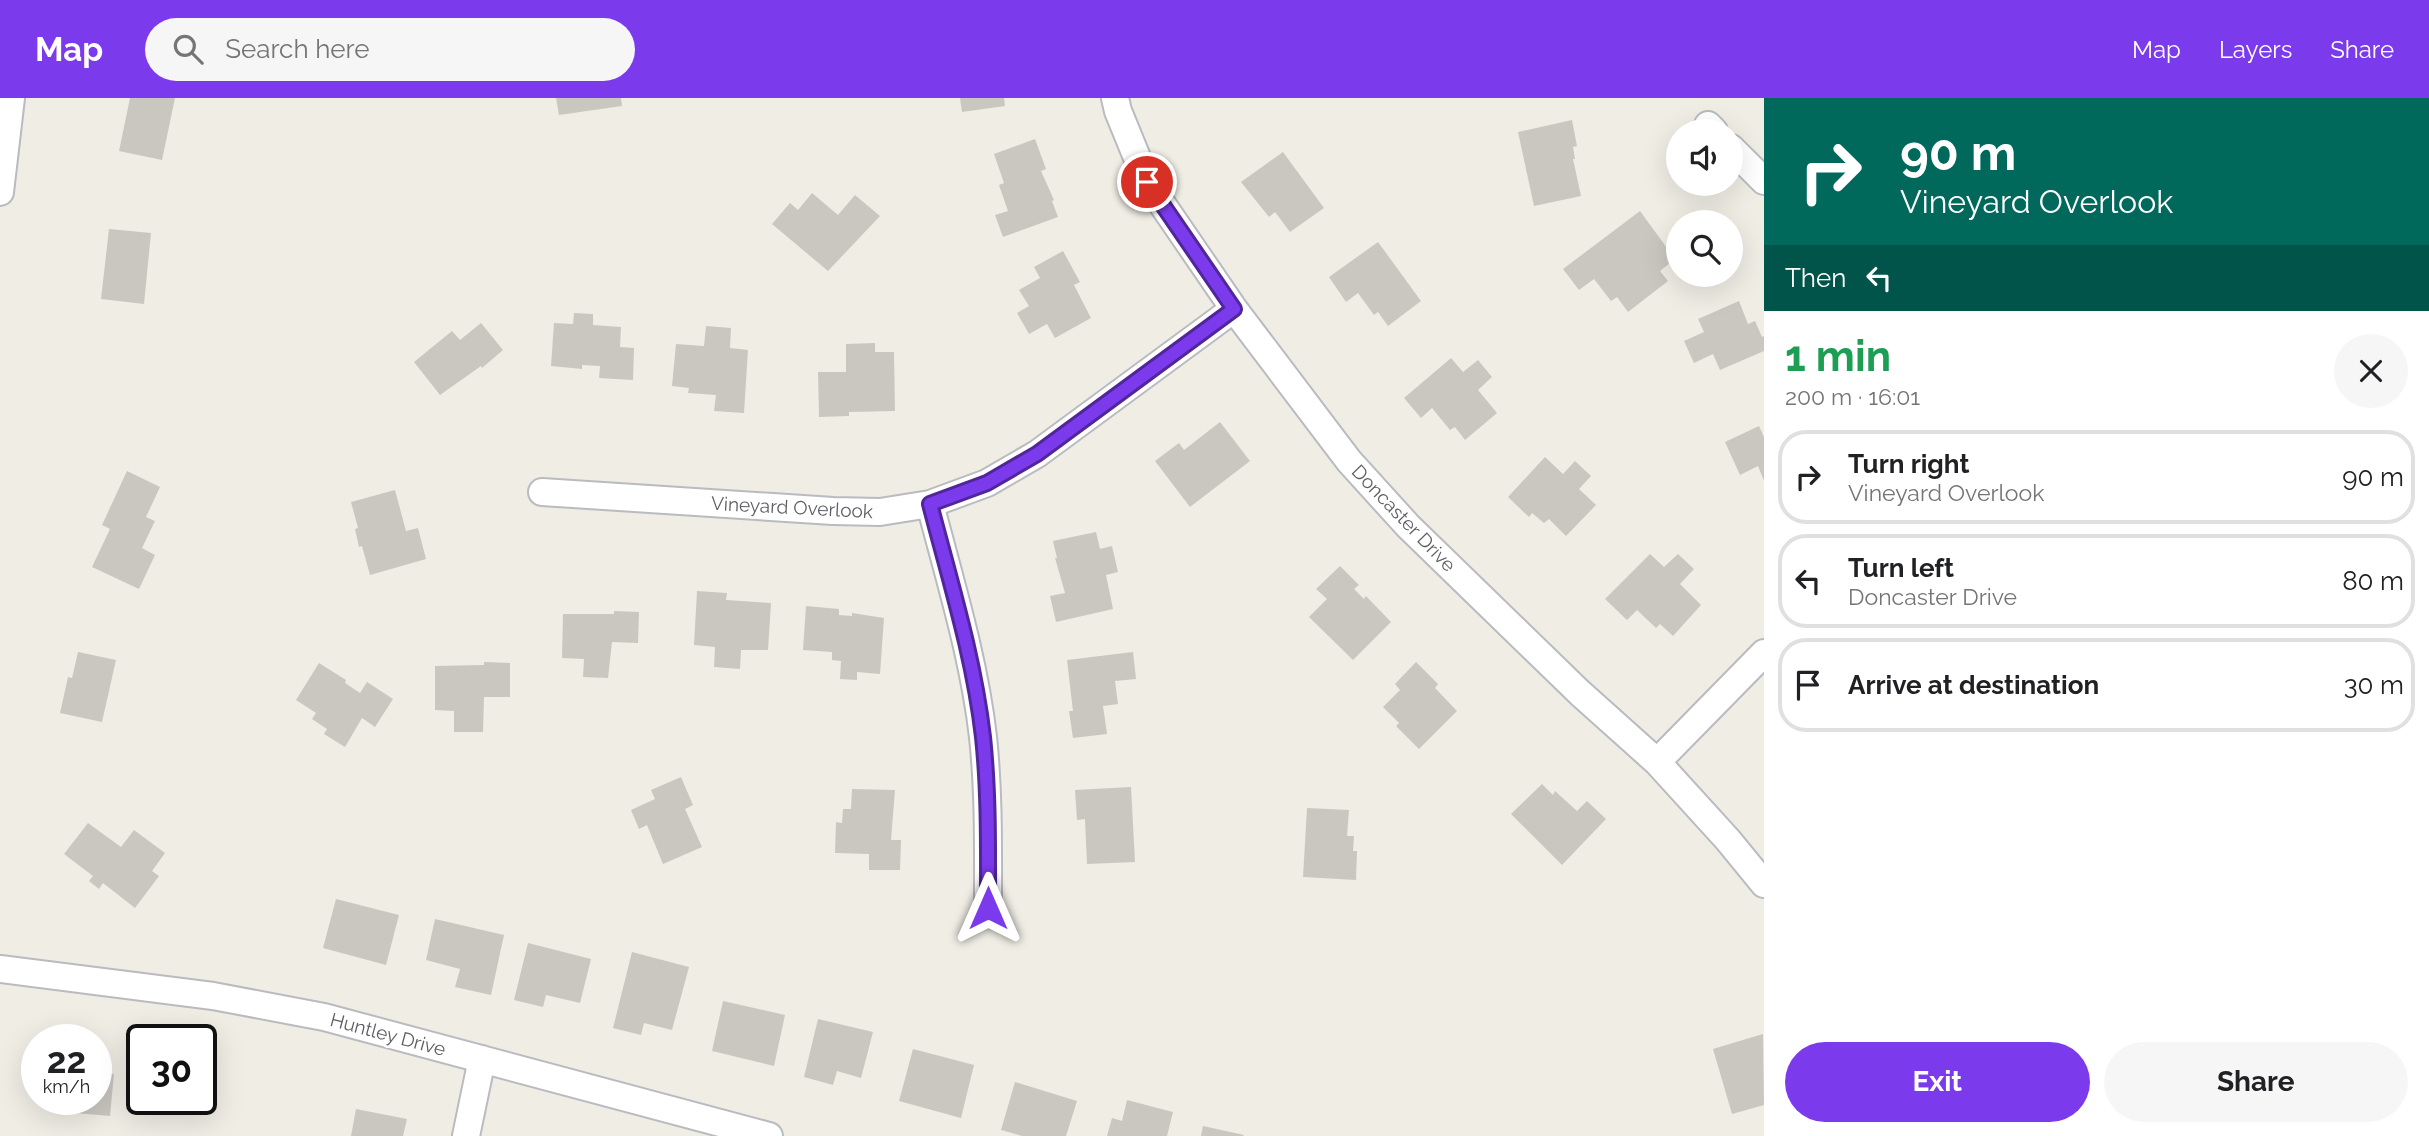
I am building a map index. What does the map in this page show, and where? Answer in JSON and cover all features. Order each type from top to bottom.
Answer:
[{"type":"street","points":[[0,192],[11,98]]},
{"type":"street","name":"Doncaster Drive","points":[[1115,98],[1147,182],[1234,309],[1349,461],[1408,526],[1580,693],[1657,762],[1764,884]]},
{"type":"street","points":[[1743,160],[1764,181]]},
{"type":"street","name":"Vineyard Overlook","points":[[542,492],[833,511],[880,512],[930,504],[987,483],[1037,454],[1234,309]]},
{"type":"street","points":[[930,504],[963,628],[983,737],[988,823],[988,908]]},
{"type":"street","points":[[1657,762],[1764,653]]},
{"type":"street","name":"Huntley Drive","points":[[0,969],[226,998],[324,1017],[769,1136]]},
{"type":"street","points":[[466,1136],[481,1059]]},
{"type":"building","points":[[130,98],[175,98],[162,160],[119,151]]},
{"type":"building","points":[[556,98],[621,98],[622,106],[559,115]]},
{"type":"building","points":[[960,98],[1004,98],[1005,106],[962,112]]},
{"type":"building","points":[[1572,120],[1577,146],[1573,147],[1573,159],[1581,196],[1534,206],[1518,132]]},
{"type":"building","points":[[1035,139],[1046,169],[1041,171],[1054,200],[1052,201],[1058,217],[1003,237],[995,215],[1008,211],[999,185],[1004,183],[994,154]]},
{"type":"building","points":[[1283,152],[1324,208],[1290,232],[1275,212],[1269,217],[1241,182]]},
{"type":"building","points":[[812,193],[838,215],[855,195],[880,216],[828,271],[772,224],[790,203],[798,210]]},
{"type":"building","points":[[1640,211],[1666,247],[1666,266],[1660,271],[1666,283],[1628,312],[1617,297],[1611,301],[1594,279],[1579,290],[1563,269]]},
{"type":"building","points":[[109,229],[151,233],[144,304],[101,299]]},
{"type":"building","points":[[1378,242],[1421,301],[1388,326],[1378,312],[1374,315],[1358,293],[1346,302],[1329,277]]},
{"type":"building","points":[[1063,251],[1080,282],[1074,285],[1091,318],[1055,338],[1047,324],[1029,334],[1017,313],[1029,306],[1019,290],[1040,278],[1034,267]]},
{"type":"building","points":[[1739,301],[1748,324],[1755,321],[1762,337],[1764,336],[1764,351],[1720,370],[1713,354],[1694,363],[1684,341],[1704,332],[1698,319]]},
{"type":"building","points":[[574,313],[593,314],[593,325],[621,327],[620,347],[634,348],[633,380],[599,378],[600,366],[582,365],[582,369],[551,366],[554,323],[573,324]]},
{"type":"building","points":[[481,323],[503,350],[482,368],[481,366],[440,395],[414,362],[452,331],[460,340]]},
{"type":"building","points":[[706,326],[731,328],[730,348],[748,350],[744,413],[714,411],[716,395],[688,393],[689,388],[672,386],[676,344],[704,346]]},
{"type":"building","points":[[875,343],[875,352],[894,352],[895,411],[849,412],[849,416],[819,417],[818,372],[846,372],[846,344]]},
{"type":"building","points":[[1451,358],[1463,372],[1478,360],[1492,377],[1478,390],[1497,413],[1465,440],[1455,427],[1450,430],[1432,408],[1421,418],[1404,398]]},
{"type":"building","points":[[1220,422],[1250,461],[1190,507],[1155,461],[1179,443],[1184,450]]},
{"type":"building","points":[[1759,426],[1764,437],[1764,481],[1758,466],[1740,475],[1725,442]]},
{"type":"building","points":[[1545,457],[1563,474],[1575,461],[1591,476],[1579,489],[1596,505],[1566,536],[1549,519],[1544,523],[1532,513],[1529,517],[1508,497]]},
{"type":"building","points":[[127,471],[160,487],[146,517],[155,521],[142,548],[155,555],[139,589],[92,567],[110,529],[102,525]]},
{"type":"building","points":[[395,490],[406,531],[418,528],[426,559],[370,575],[362,546],[359,547],[355,529],[358,528],[351,502]]},
{"type":"building","points":[[1096,532],[1100,549],[1112,546],[1118,572],[1106,575],[1113,609],[1056,622],[1050,596],[1065,593],[1053,541]]},
{"type":"building","points":[[1650,554],[1664,567],[1678,554],[1694,569],[1680,584],[1701,605],[1673,636],[1660,624],[1656,628],[1637,610],[1627,620],[1605,599]]},
{"type":"building","points":[[1340,566],[1359,585],[1354,589],[1364,599],[1366,596],[1391,622],[1353,660],[1309,617],[1327,599],[1316,589]]},
{"type":"building","points":[[697,591],[727,593],[726,600],[771,603],[768,650],[741,650],[740,669],[714,667],[715,647],[694,645]]},
{"type":"building","points":[[806,606],[839,609],[839,615],[852,616],[852,613],[884,618],[880,674],[857,672],[857,680],[840,679],[841,661],[832,660],[832,652],[803,650]]},
{"type":"building","points":[[614,611],[639,612],[638,643],[612,642],[608,678],[583,677],[584,659],[562,658],[563,614],[614,614]]},
{"type":"building","points":[[78,652],[116,660],[102,722],[60,713],[68,677],[72,678]]},
{"type":"building","points":[[1133,652],[1136,679],[1115,681],[1118,704],[1103,706],[1107,734],[1073,738],[1067,660]]},
{"type":"building","points":[[484,662],[510,663],[510,697],[484,697],[483,732],[454,732],[454,711],[435,710],[435,666],[484,665]]},
{"type":"building","points":[[1416,662],[1438,684],[1435,688],[1457,711],[1419,749],[1396,726],[1399,723],[1383,707],[1400,690],[1395,684]]},
{"type":"building","points":[[319,663],[346,680],[345,683],[360,693],[367,682],[393,699],[375,727],[362,718],[345,747],[324,734],[327,729],[312,719],[316,713],[296,700]]},
{"type":"building","points":[[681,777],[693,805],[685,809],[702,847],[663,864],[647,825],[639,829],[631,810],[655,799],[651,790]]},
{"type":"building","points":[[1542,784],[1553,795],[1555,791],[1577,811],[1587,801],[1606,819],[1562,865],[1511,814]]},
{"type":"building","points":[[1131,787],[1135,862],[1087,864],[1085,819],[1077,820],[1075,790]]},
{"type":"building","points":[[852,789],[895,790],[891,840],[901,840],[900,870],[869,870],[869,854],[835,853],[836,822],[842,823],[843,809],[851,809]]},
{"type":"building","points":[[1307,808],[1349,810],[1347,836],[1354,836],[1353,851],[1357,851],[1356,880],[1303,877]]},
{"type":"building","points":[[88,823],[121,847],[134,830],[165,853],[152,871],[159,876],[135,908],[103,883],[99,889],[89,881],[93,876],[64,854]]},
{"type":"building","points":[[336,899],[399,915],[386,965],[323,948]]},
{"type":"building","points":[[435,919],[504,935],[491,995],[455,987],[460,969],[426,960]]},
{"type":"building","points":[[528,943],[591,959],[580,1003],[546,995],[543,1007],[514,1000]]},
{"type":"building","points":[[632,952],[689,967],[672,1030],[644,1023],[641,1035],[613,1028]]},
{"type":"building","points":[[723,1001],[785,1015],[774,1066],[712,1051]]},
{"type":"building","points":[[818,1019],[873,1032],[861,1078],[837,1071],[833,1085],[804,1077]]},
{"type":"building","points":[[1763,1034],[1764,1105],[1732,1114],[1713,1049]]},
{"type":"building","points":[[913,1049],[974,1065],[961,1118],[899,1101]]},
{"type":"building","points":[[1015,1082],[1077,1101],[1066,1136],[1022,1136],[1001,1130]]},
{"type":"building","points":[[1127,1100],[1173,1112],[1167,1136],[1107,1136],[1112,1118],[1122,1121]]},
{"type":"building","points":[[356,1109],[407,1119],[403,1136],[351,1136]]},
{"type":"building","points":[[1203,1126],[1244,1135],[1201,1136]]},
{"type":"route","points":[[988,908],[988,823],[983,737],[963,628],[930,504],[987,483],[1037,454],[1234,309],[1147,182]]}]
